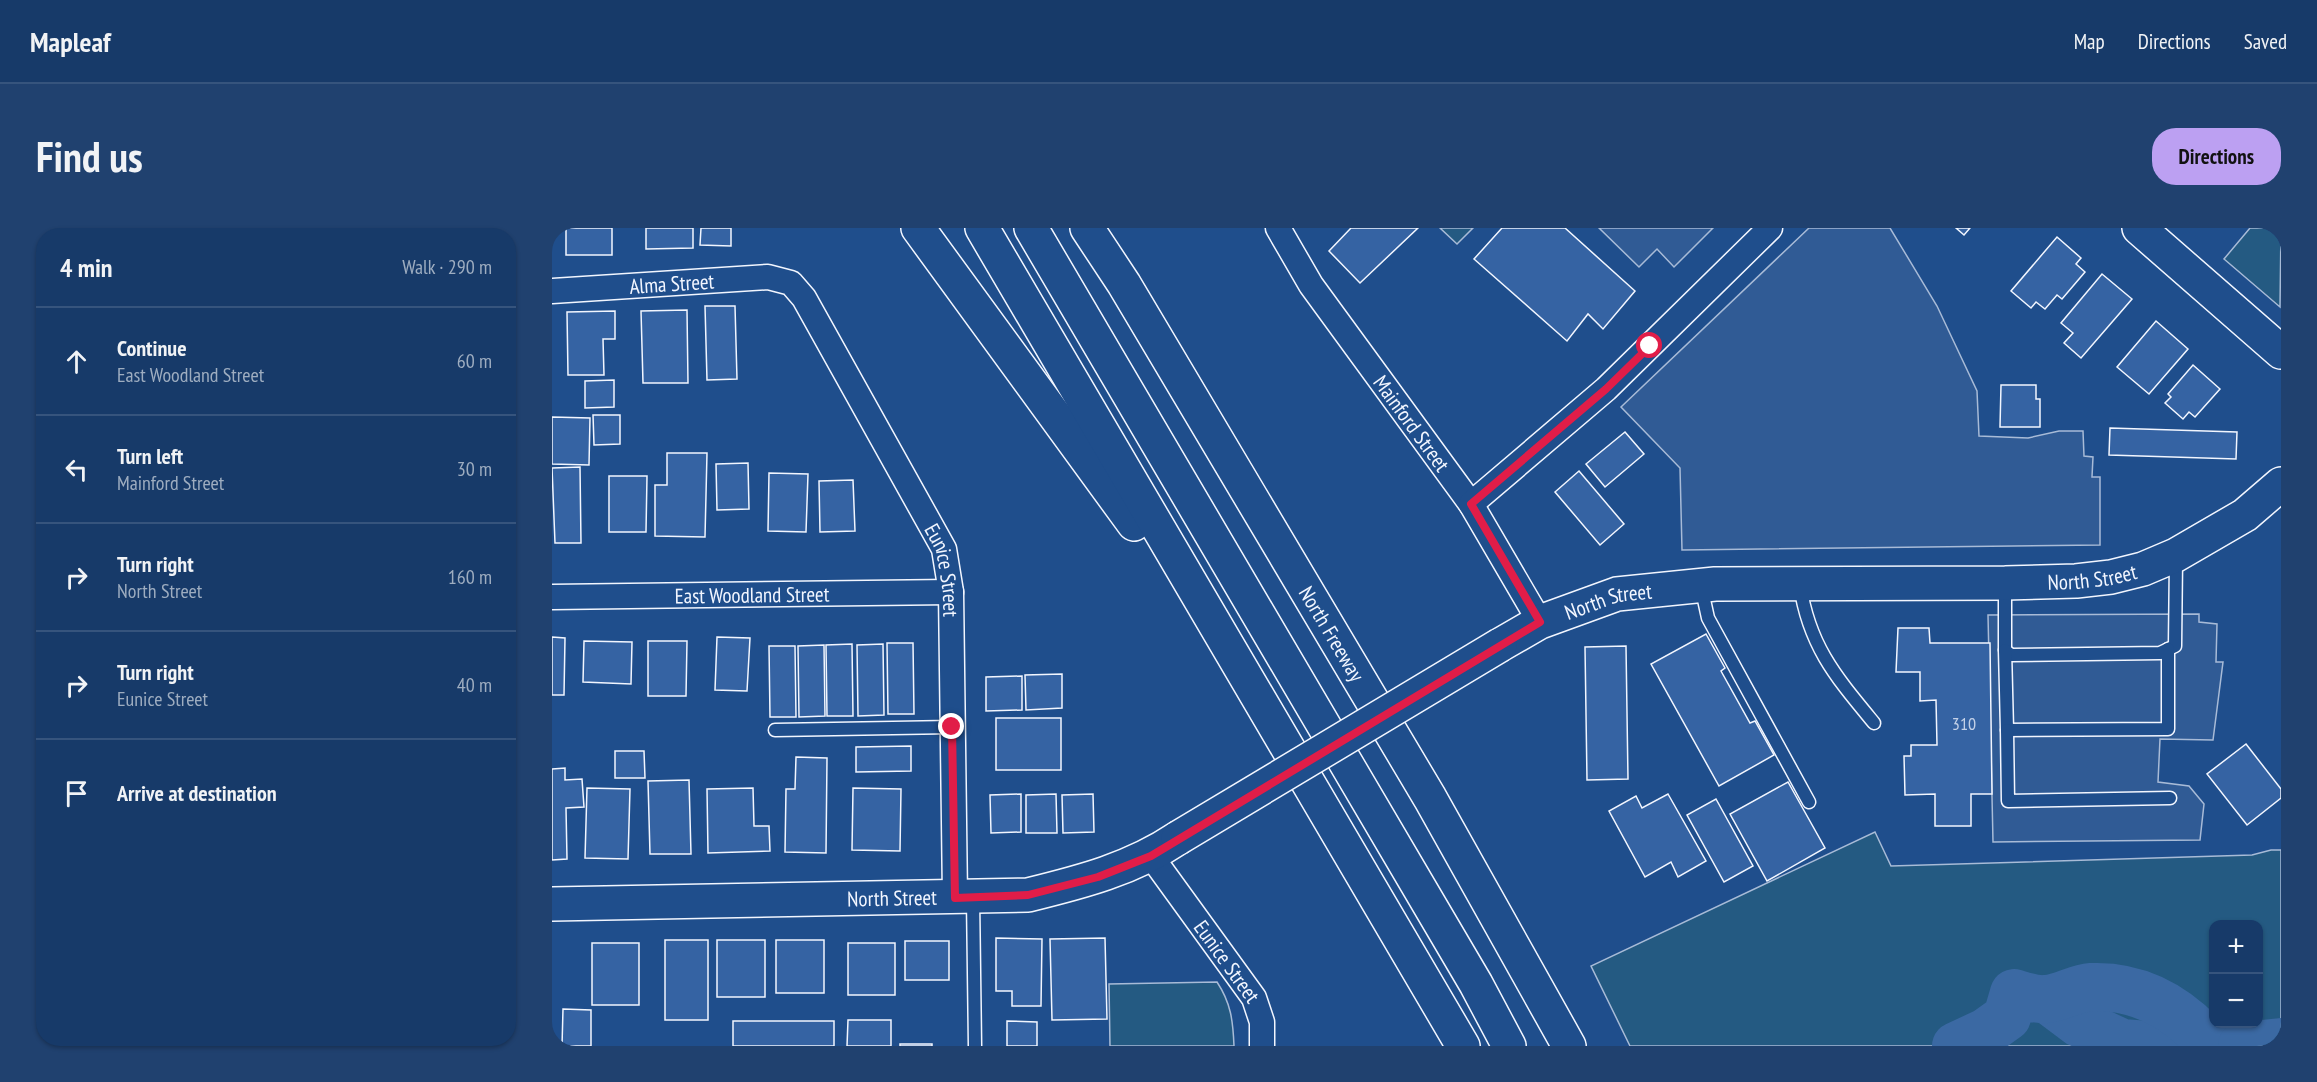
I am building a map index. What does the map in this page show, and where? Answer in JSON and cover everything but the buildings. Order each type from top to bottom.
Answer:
[{"type":"main road","points":[[918,228],[1239,666]]},
{"type":"main road","points":[[982,228],[1463,1046]]},
{"type":"main road","points":[[1031,228],[1470,974],[1509,1046]]},
{"type":"main road","name":"North Freeway","points":[[1086,228],[1124,284],[1430,798],[1569,1046]]},
{"type":"main road","points":[[1110,228],[1124,284]]},
{"type":"main road","points":[[2139,228],[2281,352]]},
{"type":"main road","name":"North Street","points":[[552,904],[1028,895],[1098,877],[1151,856],[1540,622],[1617,594],[1700,585],[2005,583],[2076,581],[2111,577],[2143,569],[2176,555],[2246,514],[2281,484]]},
{"type":"street","points":[[1471,504],[1606,389],[1770,228]]},
{"type":"street","name":"Mainford Street","points":[[1281,229],[1311,285],[1471,504],[1540,622]]},
{"type":"street","name":"Alma Street","points":[[552,291],[768,277],[791,283]]},
{"type":"street","name":"Eunice Street","points":[[791,283],[804,298],[944,549],[951,592],[952,727],[964,898]]},
{"type":"street","name":"East Woodland Street","points":[[552,597],[951,592]]},
{"type":"street","name":"Eunice Street","points":[[1151,856],[1254,998],[1262,1022],[1262,1046]]},
{"type":"lane","points":[[2006,650],[2011,655],[2160,653],[2175,646],[2176,555]]},
{"type":"lane","points":[[1800,583],[1805,616],[1831,670],[1874,723]]},
{"type":"lane","points":[[2005,583],[2008,801],[2170,798]]},
{"type":"lane","points":[[1700,585],[1708,618],[1809,802]]},
{"type":"lane","points":[[2007,730],[2168,729],[2168,649]]},
{"type":"lane","points":[[775,730],[952,727]]},
{"type":"lane","points":[[964,898],[975,1046]]},
{"type":"shaded area","points":[[1440,228],[1473,228],[1457,244]]},
{"type":"shaded area","points":[[1599,228],[1713,228],[1674,267],[1657,249],[1639,267]]},
{"type":"shaded area","points":[[1809,228],[1890,228],[1937,306],[1977,391],[1979,436],[2028,438],[2059,431],[2083,431],[2084,456],[2093,457],[2092,477],[2100,477],[2100,545],[1682,550],[1680,468],[1621,407]]},
{"type":"shaded area","points":[[2250,228],[2281,228],[2280,307],[2224,259]]},
{"type":"shaded area","points":[[2199,614],[2199,622],[2217,624],[2216,662],[2223,662],[2213,740],[2160,739],[2158,782],[2189,786],[2204,804],[2200,840],[1993,842],[1988,615]]},
{"type":"shaded area","points":[[1875,832],[1891,866],[2252,855],[2281,850],[2281,1046],[1630,1046],[1591,966]]},
{"type":"shaded area","points":[[1217,982],[1230,1012],[1234,1046],[1110,1046],[1109,984]]},
{"type":"waterway","points":[[1956,1046],[1986,1032],[2007,1017],[2014,993],[2046,999],[2091,987],[2127,990],[2159,1002],[2187,1021],[2212,1046]]},
{"type":"waterway","points":[[2047,999],[2079,1023],[2122,1043],[2160,1046]]},
{"type":"waterway","points":[[2242,1046],[2281,1042]]},
{"type":"route","points":[[952,727],[955,898],[1028,895],[1098,877],[1151,856],[1540,622],[1471,504],[1606,389],[1650,346]]}]
